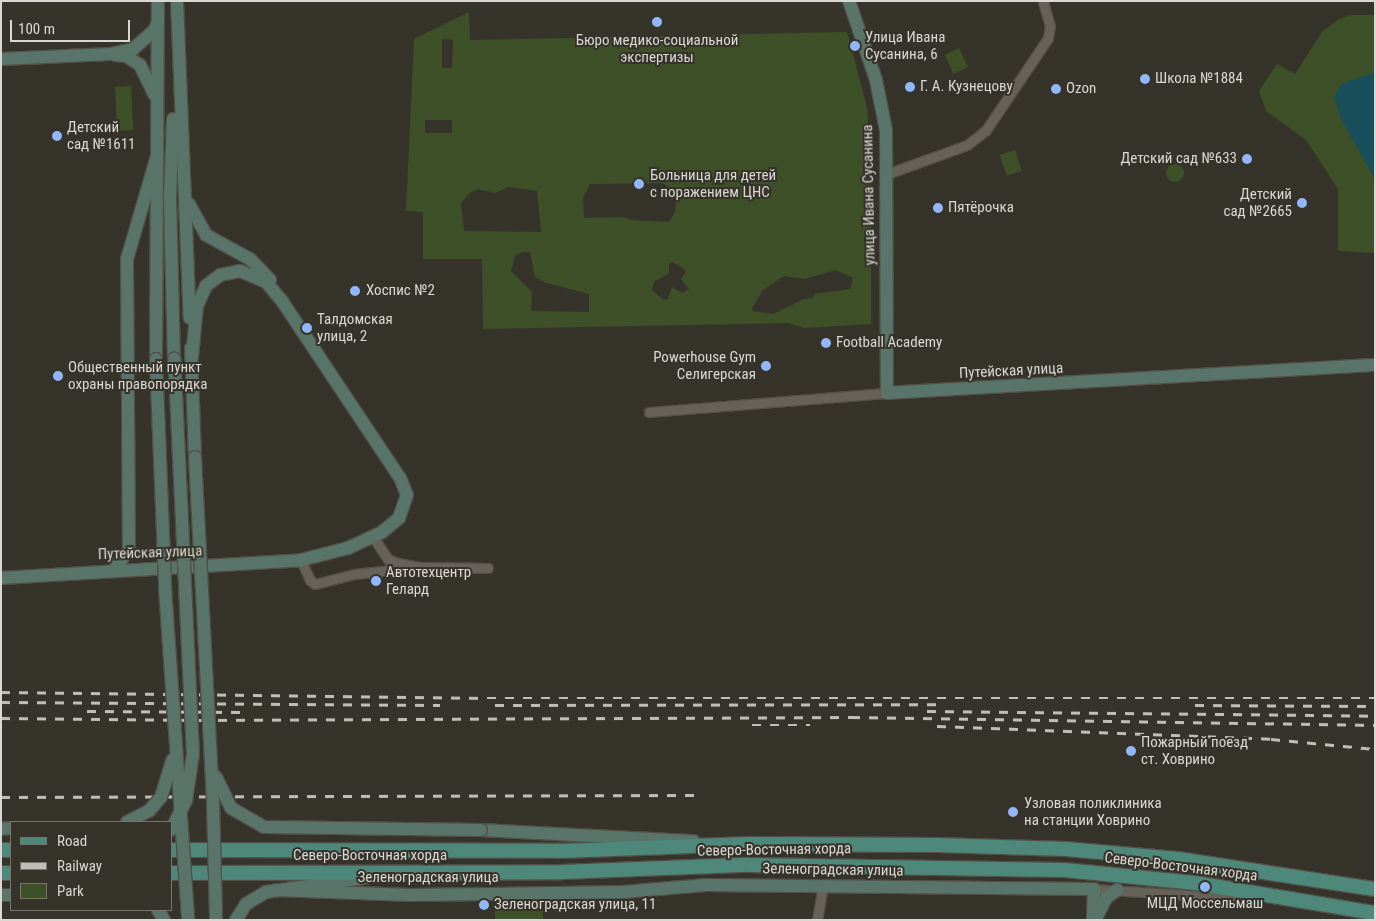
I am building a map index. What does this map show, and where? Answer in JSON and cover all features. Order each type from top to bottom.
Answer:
[{"type":"main road","points":[[158,1],[156,359],[174,725],[188,920]]},
{"type":"main road","points":[[177,1],[177,49],[216,920]]},
{"type":"main road","name":"улица Ивана Сусанина","points":[[849,1],[883,109],[887,174],[887,393]]},
{"type":"main road","points":[[1,59],[110,54],[133,49],[144,43],[154,32],[158,21]]},
{"type":"main road","points":[[172,828],[186,800],[193,754],[174,358],[170,197],[177,49]]},
{"type":"main road","points":[[110,54],[126,56],[140,66],[150,79],[157,105]]},
{"type":"main road","points":[[114,570],[130,549],[126,269],[138,216],[156,159]]},
{"type":"main road","points":[[183,188],[202,230],[258,266],[282,301]]},
{"type":"main road","points":[[192,356],[197,306],[200,295],[213,280],[229,272],[249,272],[266,282],[282,301]]},
{"type":"main road","name":"Путейская улица","points":[[1,578],[301,560],[348,548],[373,537],[400,518],[407,504],[405,488],[282,301]]},
{"type":"main road","name":"Путейская улица","points":[[887,393],[1375,365]]},
{"type":"main road","points":[[129,821],[148,811],[166,789],[171,769],[174,725]]},
{"type":"main road","points":[[209,733],[217,785],[226,802],[245,819],[264,827],[546,832],[749,844]]},
{"type":"main road","name":"Северо-Восточная хорда","points":[[172,850],[560,850],[749,844],[1066,850],[1178,859],[1375,889]]},
{"type":"main road","name":"Северо-Восточная хорда","points":[[172,873],[562,872],[748,866],[1065,870],[1195,883],[1375,913]]},
{"type":"main road","points":[[236,920],[252,898],[276,890],[379,876],[455,871]]},
{"type":"main road","name":"Зеленоградская улица","points":[[276,890],[429,895],[623,892],[706,885],[1094,889]]},
{"type":"main road","points":[[1094,889],[1094,920]]},
{"type":"main road","points":[[1094,920],[1106,898],[1117,890]]},
{"type":"street","points":[[887,174],[966,145],[986,130],[1048,38],[1050,26],[1043,1]]},
{"type":"street","name":"Путейская улица","points":[[648,412],[887,393]]},
{"type":"street","points":[[373,537],[388,559],[420,567]]},
{"type":"street","points":[[301,560],[316,584],[354,574],[420,567],[488,568]]},
{"type":"street","points":[[818,920],[822,886]]},
{"type":"street","name":"Зеленоградская улица","points":[[1094,889],[1235,897],[1375,917]]},
{"type":"green space","name":"Больница для детей с поражением ЦНС","points":[[469,12],[470,40],[847,32],[867,107],[871,157],[871,324],[805,328],[788,323],[483,329],[482,259],[423,259],[423,212],[406,211],[414,39]],"holes":[[[442,39],[453,40],[452,68],[442,68]],[[425,120],[452,120],[452,133],[425,133]],[[662,183],[676,191],[675,212],[669,222],[631,220],[624,217],[584,218],[583,198],[590,184]],[[508,187],[537,191],[541,232],[464,231],[461,203],[470,193],[478,189],[495,193]],[[522,252],[530,252],[535,277],[546,283],[589,294],[589,312],[531,311],[532,292],[511,271],[515,256]],[[673,262],[684,269],[686,272],[681,279],[689,289],[682,293],[672,287],[668,299],[664,300],[652,290],[654,282],[669,273],[669,264]],[[836,270],[853,278],[850,289],[814,294],[813,298],[804,299],[773,314],[753,311],[752,308],[763,290],[784,276],[805,279]]]},
{"type":"green space","points":[[1352,15],[1375,15],[1375,253],[1338,251],[1338,189],[1306,140],[1266,111],[1259,91],[1277,64],[1295,74],[1322,32],[1339,19]]},
{"type":"green space","points":[[959,48],[968,67],[953,74],[944,55]]},
{"type":"green space","points":[[131,86],[133,130],[117,131],[115,87]]},
{"type":"green space","points":[[1015,150],[1022,171],[1007,176],[1000,155]]},
{"type":"green space","points":[[1171,164],[1179,164],[1184,169],[1182,180],[1171,182],[1166,177],[1166,169]]},
{"type":"green space","points":[[495,908],[543,908],[543,920],[495,920]]},
{"type":"water","points":[[1375,72],[1375,179],[1342,121],[1334,98],[1341,84]]},
{"type":"railway","points":[[1,692],[487,698],[1375,698]]},
{"type":"railway","points":[[1,702],[440,705]]},
{"type":"railway","points":[[495,705],[937,704]]},
{"type":"railway","points":[[1195,705],[1375,706]]},
{"type":"railway","points":[[87,711],[240,712]]},
{"type":"railway","points":[[927,711],[1375,716]]},
{"type":"railway","points":[[1,718],[200,720],[851,717],[1375,725]]},
{"type":"railway","points":[[752,725],[810,725]]},
{"type":"railway","points":[[937,726],[1271,739],[1375,749]]},
{"type":"railway","points":[[1,797],[697,795]]},
{"type":"place","name":"Бюро медико-социальной экспертизы","points":[[657,22]]},
{"type":"place","name":"Улица Ивана Сусанина, 6","points":[[855,46]]},
{"type":"place","name":"Школа №1884","points":[[1145,79]]},
{"type":"place","name":"Г. А. Кузнецову","points":[[910,87]]},
{"type":"place","name":"Ozon","points":[[1056,89]]},
{"type":"place","name":"Детский сад №1611","points":[[57,136]]},
{"type":"place","name":"Детский сад №633","points":[[1247,159]]},
{"type":"place","name":"Больница для детей с поражением ЦНС","points":[[639,184]]},
{"type":"place","name":"Детский сад №2665","points":[[1302,203]]},
{"type":"place","name":"Пятёрочка","points":[[938,208]]},
{"type":"place","name":"Хоспис №2","points":[[355,291]]},
{"type":"place","name":"Талдомская улица, 2","points":[[307,328]]},
{"type":"place","name":"Football Academy","points":[[826,343]]},
{"type":"place","name":"Powerhouse Gym Селигерская","points":[[766,366]]},
{"type":"place","name":"Общественный пункт охраны правопорядка","points":[[58,376]]},
{"type":"place","name":"Автотехцентр Гелард","points":[[376,581]]},
{"type":"place","name":"Пожарный поезд ст. Ховрино","points":[[1131,751]]},
{"type":"place","name":"Узловая поликлиника на станции Ховрино","points":[[1013,812]]},
{"type":"place","name":"МЦД Моссельмаш","points":[[1205,887]]},
{"type":"place","name":"Зеленоградская улица, 11","points":[[484,905]]}]
